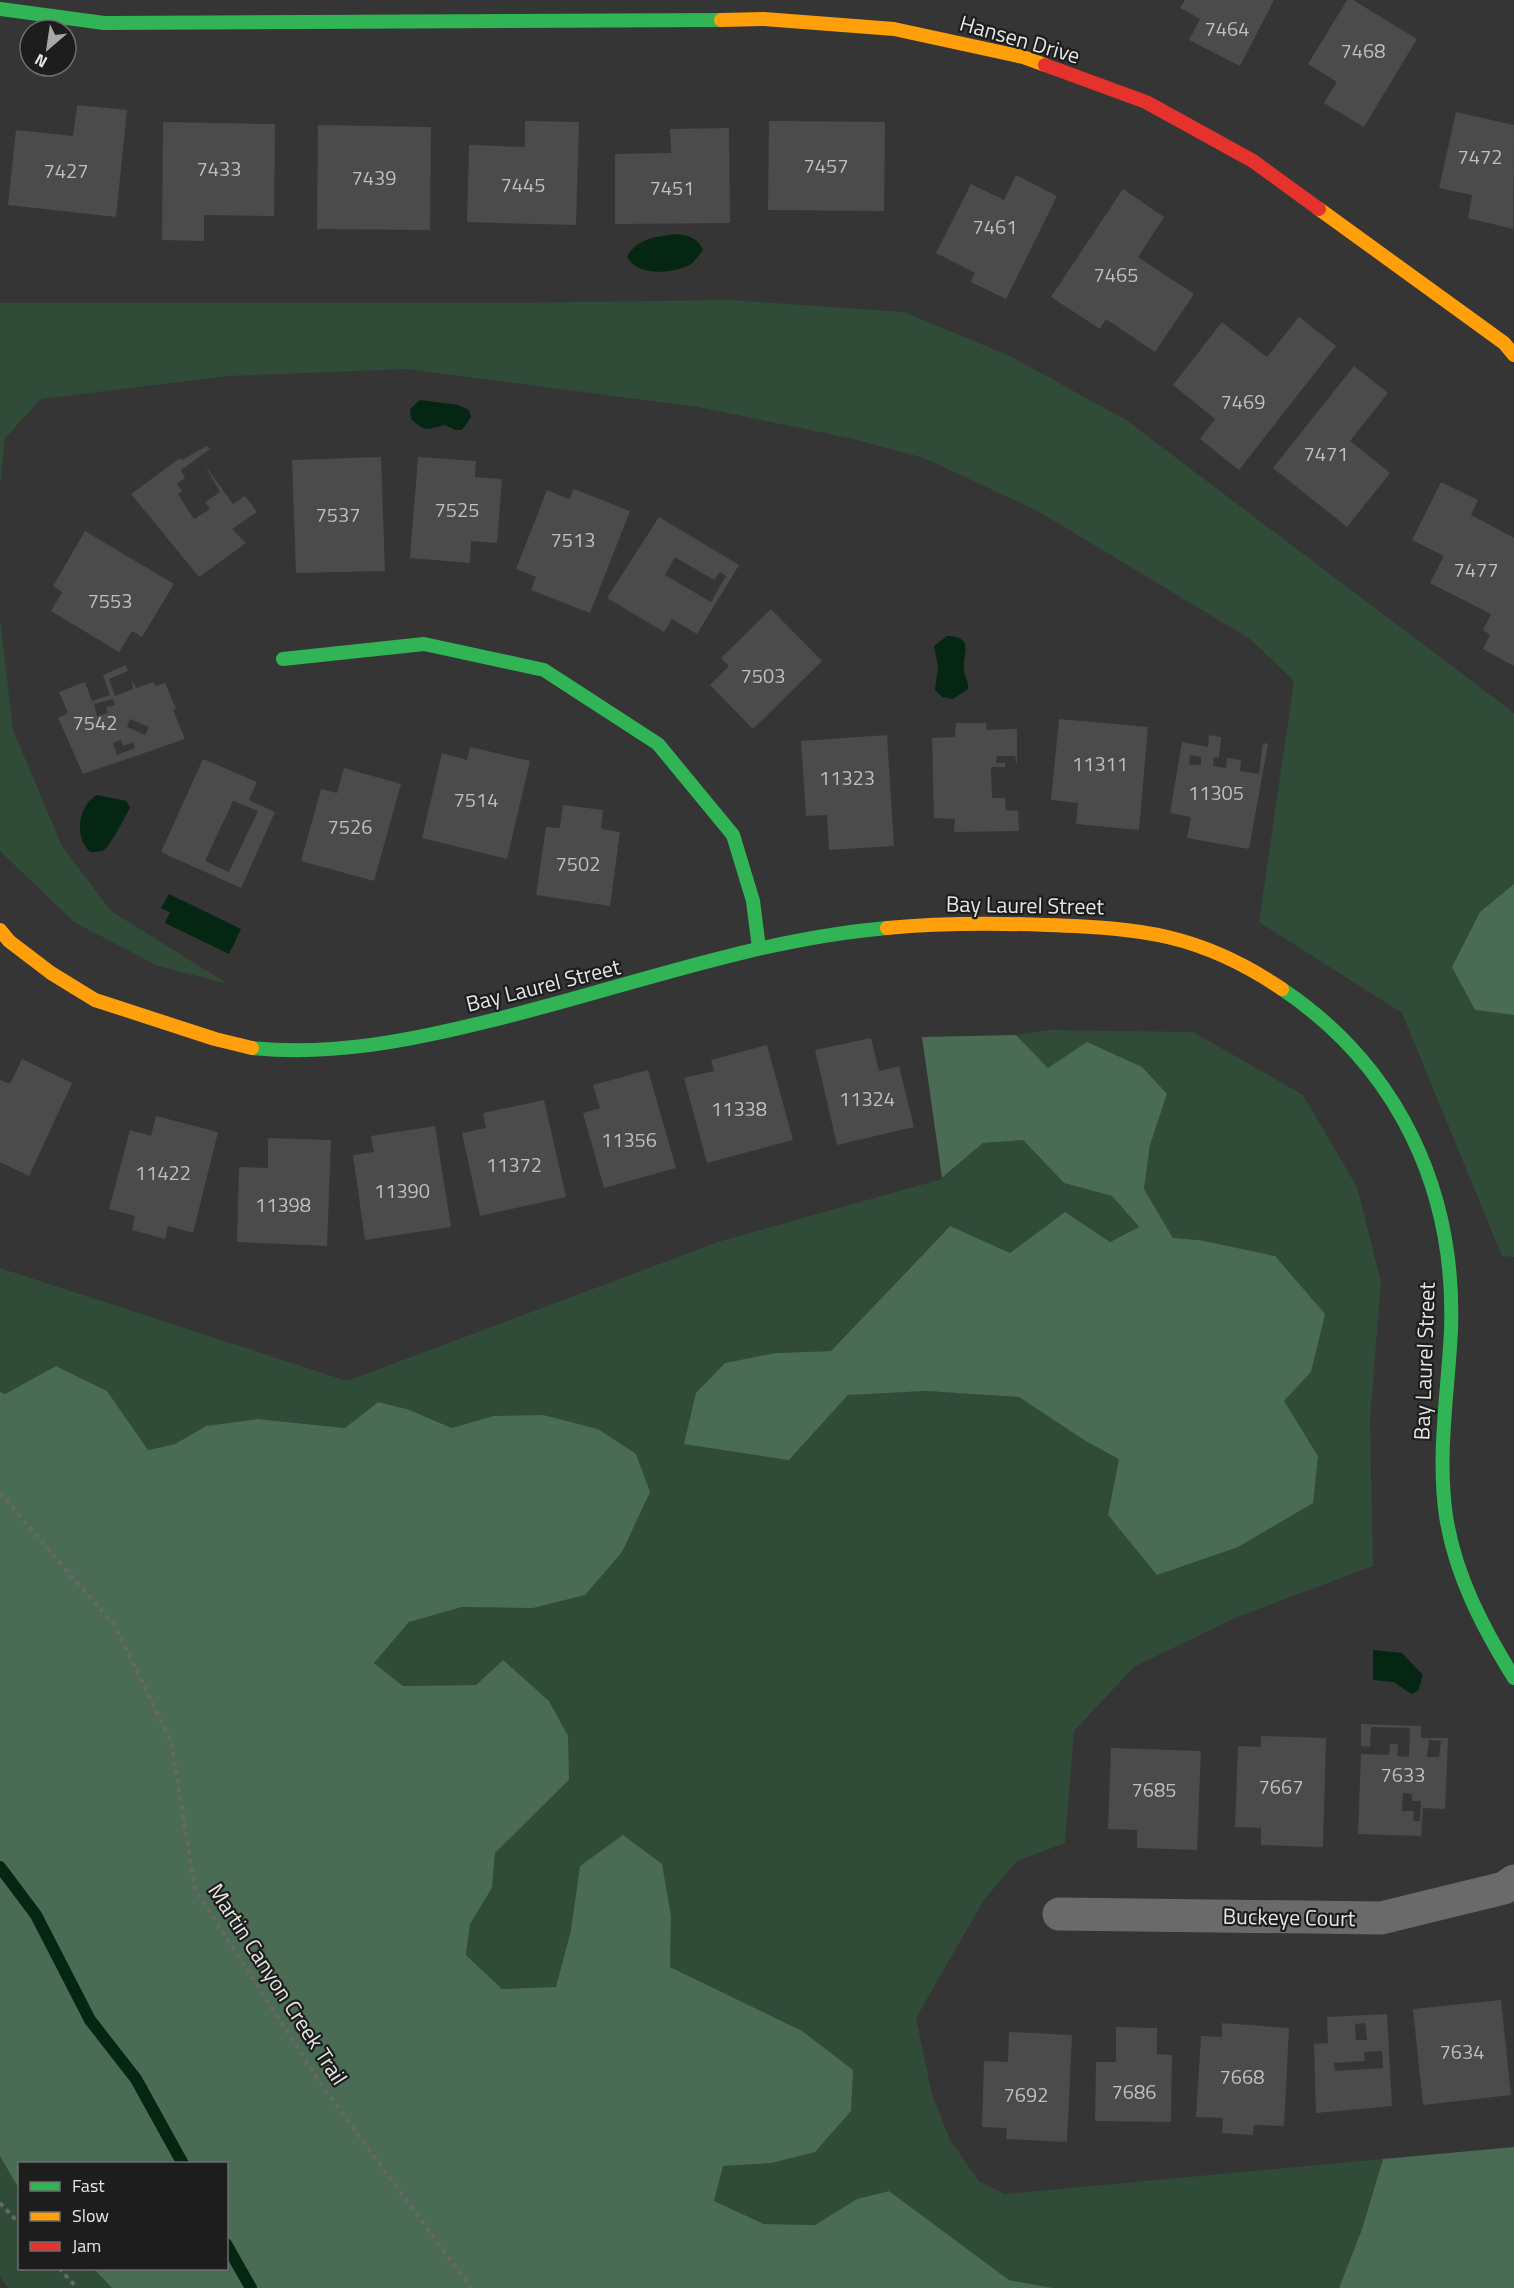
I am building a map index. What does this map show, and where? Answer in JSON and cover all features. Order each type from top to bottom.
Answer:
[{"type":"street","name":"Hansen Drive","points":[[0,9],[104,23],[764,9],[894,28],[1023,57],[1146,102],[1253,161],[1504,344],[1514,356]]},
{"type":"street","points":[[283,659],[424,644],[544,670],[658,744],[733,835],[753,901],[759,948]]},
{"type":"street","name":"Bay Laurel Street","points":[[0,930],[9,941],[93,1000],[243,1046],[322,1050],[400,1042],[550,1007],[759,948],[824,936],[982,921],[1127,928],[1170,936],[1239,964],[1280,987],[1323,1019],[1365,1061],[1421,1153],[1438,1199],[1451,1307],[1442,1426],[1443,1496],[1457,1561],[1471,1601],[1491,1642],[1514,1678]]},
{"type":"street","name":"Buckeye Court","points":[[1059,1914],[1381,1918],[1504,1888],[1514,1881]]},
{"type":"path","name":"Martin Canyon Creek Trail","points":[[0,1494],[114,1625],[171,1741],[195,1889],[323,2087],[471,2288]]},
{"type":"path","points":[[0,2203],[18,2222]]},
{"type":"path","points":[[61,2270],[77,2288]]},
{"type":"shaded area","points":[[676,234],[692,238],[703,250],[691,264],[675,270],[656,272],[639,268],[627,257],[642,242]]},
{"type":"shaded area","points":[[729,300],[904,312],[1012,357],[1126,420],[1514,713],[1514,884],[1480,913],[1475,1010],[1514,1015],[1514,1257],[1502,1256],[1402,1013],[1259,922],[1294,681],[1250,639],[1036,510],[924,458],[849,438],[698,407],[406,369],[228,376],[41,399],[5,438],[0,486],[0,303],[505,303]]},
{"type":"shaded area","points":[[420,400],[458,405],[469,410],[471,417],[462,430],[455,430],[445,425],[431,429],[424,428],[411,419],[410,409]]},
{"type":"shaded area","points":[[0,618],[13,730],[62,846],[111,911],[228,984],[158,966],[74,922],[0,851]]},
{"type":"shaded area","points":[[947,636],[962,640],[966,648],[964,671],[968,689],[953,699],[942,697],[935,690],[938,666],[934,646]]},
{"type":"shaded area","points":[[97,795],[126,801],[130,807],[106,848],[90,852],[81,838],[80,821],[86,806]]},
{"type":"shaded area","points":[[1514,884],[1514,1015],[1475,1010],[1452,967],[1480,912]]},
{"type":"shaded area","points":[[169,894],[241,929],[229,954],[165,923],[170,912],[161,908]]},
{"type":"shaded area","points":[[1050,1030],[1193,1032],[1303,1095],[1357,1187],[1381,1282],[1370,1419],[1373,1566],[1237,1617],[1134,1667],[1074,1731],[1065,1843],[1017,1861],[984,1900],[916,2018],[932,2094],[950,2140],[979,2181],[1004,2194],[1383,2159],[1362,2229],[1339,2288],[1053,2288],[1009,2280],[889,2191],[857,2199],[815,2225],[764,2224],[714,2201],[722,2166],[771,2163],[802,2031],[670,1967],[671,1916],[571,1930],[556,1988],[502,1989],[466,1955],[470,1924],[492,1888],[495,1853],[569,1780],[503,1660],[476,1685],[403,1686],[374,1663],[409,1622],[462,1607],[533,1608],[493,1416],[453,1428],[407,1409],[378,1402],[345,1428],[257,1419],[206,1426],[175,1444],[148,1450],[107,1391],[56,1366],[5,1394],[0,1392],[0,1268],[347,1381],[721,1241],[942,1179],[983,1143],[1023,1140],[1064,1183],[1112,1196],[1139,1227],[1110,1242],[1065,1212],[1010,1253],[949,1226],[831,1351],[776,1353],[789,1460],[848,1395],[926,1391],[1019,1397],[1087,1442],[1120,1459],[1108,1515],[1318,1456],[1284,1401],[1311,1372],[1275,1256],[1199,1240],[1173,1238],[1144,1189],[1150,1145],[1167,1094],[1048,1068],[1016,1035]]},
{"type":"shaded area","points":[[1016,1035],[1048,1068],[1087,1042],[1142,1067],[1167,1094],[1150,1145],[1144,1189],[1173,1238],[1199,1240],[1275,1256],[1325,1314],[1311,1372],[1284,1401],[1318,1456],[1313,1503],[1238,1547],[1157,1575],[1108,1515],[1119,1459],[1087,1442],[1019,1397],[926,1391],[848,1395],[789,1460],[684,1444],[696,1393],[725,1363],[776,1353],[831,1351],[950,1226],[1010,1253],[1065,1212],[1110,1242],[1139,1227],[1112,1196],[1064,1183],[1023,1140],[983,1143],[942,1178],[922,1037]]},
{"type":"shaded area","points":[[56,1366],[107,1391],[148,1450],[175,1444],[206,1426],[257,1419],[345,1428],[378,1402],[407,1409],[452,1428],[493,1416],[543,1415],[598,1429],[636,1454],[650,1492],[622,1552],[585,1595],[533,1608],[462,1607],[409,1622],[374,1663],[403,1686],[476,1685],[503,1660],[549,1701],[568,1736],[569,1780],[495,1853],[492,1888],[470,1924],[466,1955],[502,1989],[556,1987],[571,1930],[580,1866],[623,1835],[662,1864],[671,1916],[670,1967],[802,2031],[853,2070],[851,2111],[815,2152],[771,2163],[723,2166],[714,2201],[764,2224],[815,2225],[857,2199],[889,2191],[1009,2280],[1053,2288],[112,2288],[95,2270],[228,2270],[228,2162],[18,2162],[18,2187],[0,2156],[0,1392],[5,1394]]},
{"type":"shaded area","points":[[1373,1650],[1402,1653],[1423,1675],[1418,1691],[1411,1694],[1394,1682],[1373,1680]]},
{"type":"shaded area","points":[[1514,2147],[1514,2288],[1339,2288],[1362,2229],[1383,2159]]},
{"type":"shaded area","points":[[0,2156],[18,2187],[18,2270],[95,2270],[112,2288],[8,2288],[0,2277]]},
{"type":"building","points":[[1185,0],[1274,0],[1240,66],[1189,40],[1200,19],[1180,8]]},
{"type":"building","points":[[1347,0],[1353,0],[1417,39],[1364,127],[1324,103],[1337,82],[1308,64]]},
{"type":"building","points":[[77,105],[127,110],[116,217],[8,205],[16,130],[73,136]]},
{"type":"building","points":[[1456,112],[1514,125],[1513,229],[1468,218],[1472,195],[1439,188]]},
{"type":"building","points":[[525,121],[579,122],[576,225],[467,222],[469,145],[525,147]]},
{"type":"building","points":[[769,121],[885,122],[884,211],[768,210]]},
{"type":"building","points":[[163,122],[275,124],[274,216],[204,215],[204,241],[162,240]]},
{"type":"building","points":[[318,125],[431,127],[430,230],[317,229]]},
{"type":"building","points":[[729,128],[730,223],[615,224],[615,154],[671,153],[670,129]]},
{"type":"building","points":[[1016,175],[1057,196],[1006,299],[971,282],[975,273],[936,253],[971,184],[1004,200]]},
{"type":"building","points":[[1123,189],[1164,217],[1138,257],[1194,294],[1155,352],[1106,319],[1100,329],[1051,297]]},
{"type":"building","points":[[1299,317],[1336,346],[1239,470],[1200,439],[1215,419],[1173,385],[1222,322],[1267,357]]},
{"type":"building","points":[[1354,366],[1388,393],[1350,441],[1390,473],[1347,527],[1273,468]]},
{"type":"building","points":[[207,446],[210,449],[181,470],[185,478],[177,484],[182,491],[178,494],[194,519],[210,509],[205,502],[220,492],[204,464],[233,504],[245,496],[257,512],[232,529],[246,543],[199,577],[131,494],[180,458],[182,460]]},
{"type":"building","points":[[381,457],[385,571],[296,573],[292,460]]},
{"type":"building","points":[[418,457],[476,461],[475,477],[502,479],[497,543],[471,541],[470,563],[410,558]]},
{"type":"building","points":[[1441,482],[1478,500],[1471,515],[1514,538],[1514,666],[1483,649],[1490,635],[1483,630],[1491,614],[1430,583],[1444,556],[1412,540]]},
{"type":"building","points":[[574,489],[630,511],[590,613],[531,590],[536,577],[516,569],[547,490],[569,499]]},
{"type":"building","points":[[659,517],[739,565],[697,634],[672,619],[664,632],[607,598]],"holes":[[[675,557],[714,580],[720,572],[726,576],[711,602],[665,575]]]},
{"type":"building","points":[[85,531],[174,584],[142,637],[132,631],[119,652],[51,611],[62,592],[53,586]]},
{"type":"building","points":[[771,609],[822,661],[753,729],[710,685],[729,666],[721,658]]},
{"type":"building","points":[[126,665],[128,671],[109,679],[115,696],[133,689],[132,680],[136,688],[153,682],[155,686],[165,683],[185,739],[83,774],[58,718],[68,713],[59,692],[85,682],[92,701],[110,695],[103,675]],"holes":[[[113,699],[115,705],[106,707],[108,713],[97,716],[94,704]],[[130,719],[149,727],[145,735],[127,727]],[[121,740],[123,746],[133,742],[135,748],[117,755],[113,743]]]},
{"type":"building","points":[[1059,719],[1148,727],[1139,830],[1076,824],[1078,803],[1051,800]]},
{"type":"building","points":[[956,723],[986,723],[986,730],[1017,729],[1017,765],[1015,756],[997,756],[996,763],[1005,763],[1005,767],[991,767],[992,798],[1005,798],[1006,810],[1018,811],[1019,831],[954,832],[955,819],[934,818],[932,738],[955,737]]},
{"type":"building","points":[[887,735],[894,846],[829,850],[827,815],[806,816],[801,741]]},
{"type":"building","points":[[1209,735],[1221,737],[1219,758],[1214,757],[1213,766],[1226,768],[1227,758],[1241,760],[1240,771],[1259,774],[1263,743],[1268,744],[1249,849],[1187,838],[1191,817],[1170,813],[1182,742],[1208,747]],"holes":[[[1190,755],[1201,757],[1201,765],[1189,765]]]},
{"type":"building","points":[[470,747],[530,761],[507,859],[422,838],[442,753],[467,760]]},
{"type":"building","points":[[203,759],[257,782],[249,800],[275,812],[241,888],[161,852]],"holes":[[[233,801],[258,811],[229,872],[205,861]]]},
{"type":"building","points":[[344,768],[401,784],[374,881],[301,861],[321,789],[337,793]]},
{"type":"building","points":[[563,805],[603,810],[601,829],[620,832],[610,906],[536,895],[546,827],[560,828]]},
{"type":"building","points":[[871,1038],[879,1071],[899,1066],[914,1127],[837,1145],[815,1050]]},
{"type":"building","points":[[767,1045],[793,1140],[707,1163],[684,1078],[714,1071],[711,1060]]},
{"type":"building","points":[[22,1059],[72,1083],[29,1176],[0,1162],[0,1080],[10,1084]]},
{"type":"building","points":[[648,1070],[676,1168],[604,1188],[583,1113],[600,1108],[593,1085]]},
{"type":"building","points":[[544,1100],[566,1197],[480,1216],[462,1133],[486,1128],[483,1113]]},
{"type":"building","points":[[156,1116],[218,1132],[193,1233],[168,1226],[165,1239],[132,1230],[135,1216],[109,1209],[130,1130],[151,1136]]},
{"type":"building","points":[[435,1126],[451,1227],[365,1240],[353,1155],[374,1152],[371,1136]]},
{"type":"building","points":[[268,1138],[331,1140],[327,1246],[237,1242],[239,1167],[268,1168]]},
{"type":"building","points":[[1361,1724],[1421,1726],[1421,1738],[1448,1738],[1445,1809],[1423,1808],[1421,1836],[1358,1834],[1361,1754],[1389,1755],[1390,1744],[1398,1744],[1397,1756],[1409,1757],[1410,1728],[1371,1727],[1370,1747],[1361,1746]],"holes":[[[1429,1740],[1441,1741],[1439,1757],[1427,1757]],[[1403,1793],[1412,1794],[1412,1801],[1421,1801],[1420,1821],[1413,1821],[1414,1811],[1402,1811]]]},
{"type":"building","points":[[1261,1736],[1326,1738],[1323,1847],[1261,1845],[1261,1828],[1235,1827],[1238,1746],[1261,1747]]},
{"type":"building","points":[[1111,1748],[1201,1751],[1197,1850],[1137,1848],[1137,1830],[1108,1829]]},
{"type":"building","points":[[1501,2000],[1511,2095],[1423,2105],[1413,2009]]},
{"type":"building","points":[[1387,2014],[1392,2106],[1316,2113],[1314,2044],[1328,2043],[1327,2017]],"holes":[[[1365,2023],[1367,2040],[1356,2040],[1355,2024]],[[1382,2051],[1383,2068],[1335,2071],[1334,2063],[1365,2061],[1364,2052]]]},
{"type":"building","points":[[1222,2023],[1289,2028],[1284,2126],[1254,2125],[1253,2135],[1222,2133],[1223,2118],[1196,2117],[1201,2036],[1222,2037]]},
{"type":"building","points":[[1116,2027],[1157,2028],[1157,2054],[1172,2055],[1171,2122],[1095,2121],[1096,2062],[1116,2062]]},
{"type":"building","points":[[1009,2032],[1072,2035],[1067,2142],[1006,2139],[1007,2128],[982,2127],[984,2061],[1008,2062]]},
{"type":"waterway","points":[[0,1867],[36,1915],[90,2020],[136,2079],[182,2162]]},
{"type":"waterway","points":[[228,2248],[251,2288]]},
{"type":"traffic: fast","points":[[0,9],[104,23],[721,20]]},
{"type":"traffic: fast","points":[[283,659],[424,644],[544,670],[658,744],[733,835],[753,901],[759,948]]},
{"type":"traffic: fast","points":[[252,1048],[311,1050],[398,1041],[535,1009],[785,943],[887,928]]},
{"type":"traffic: fast","points":[[1282,989],[1323,1020],[1358,1056],[1388,1094],[1412,1136],[1430,1181],[1443,1229],[1450,1278],[1451,1330],[1443,1447],[1446,1516],[1463,1580],[1481,1620],[1514,1678]]},
{"type":"traffic: slow","points":[[721,20],[764,19],[894,29],[1023,57],[1045,65]]},
{"type":"traffic: slow","points":[[1319,209],[1504,343],[1514,355]]},
{"type":"traffic: slow","points":[[887,928],[947,924],[1007,924],[1081,926],[1141,932],[1197,945],[1253,971],[1282,989]]},
{"type":"traffic: slow","points":[[0,930],[9,941],[51,973],[95,1000],[215,1039],[252,1048]]},
{"type":"traffic: jam","points":[[1045,65],[1146,102],[1253,161],[1319,209]]}]
